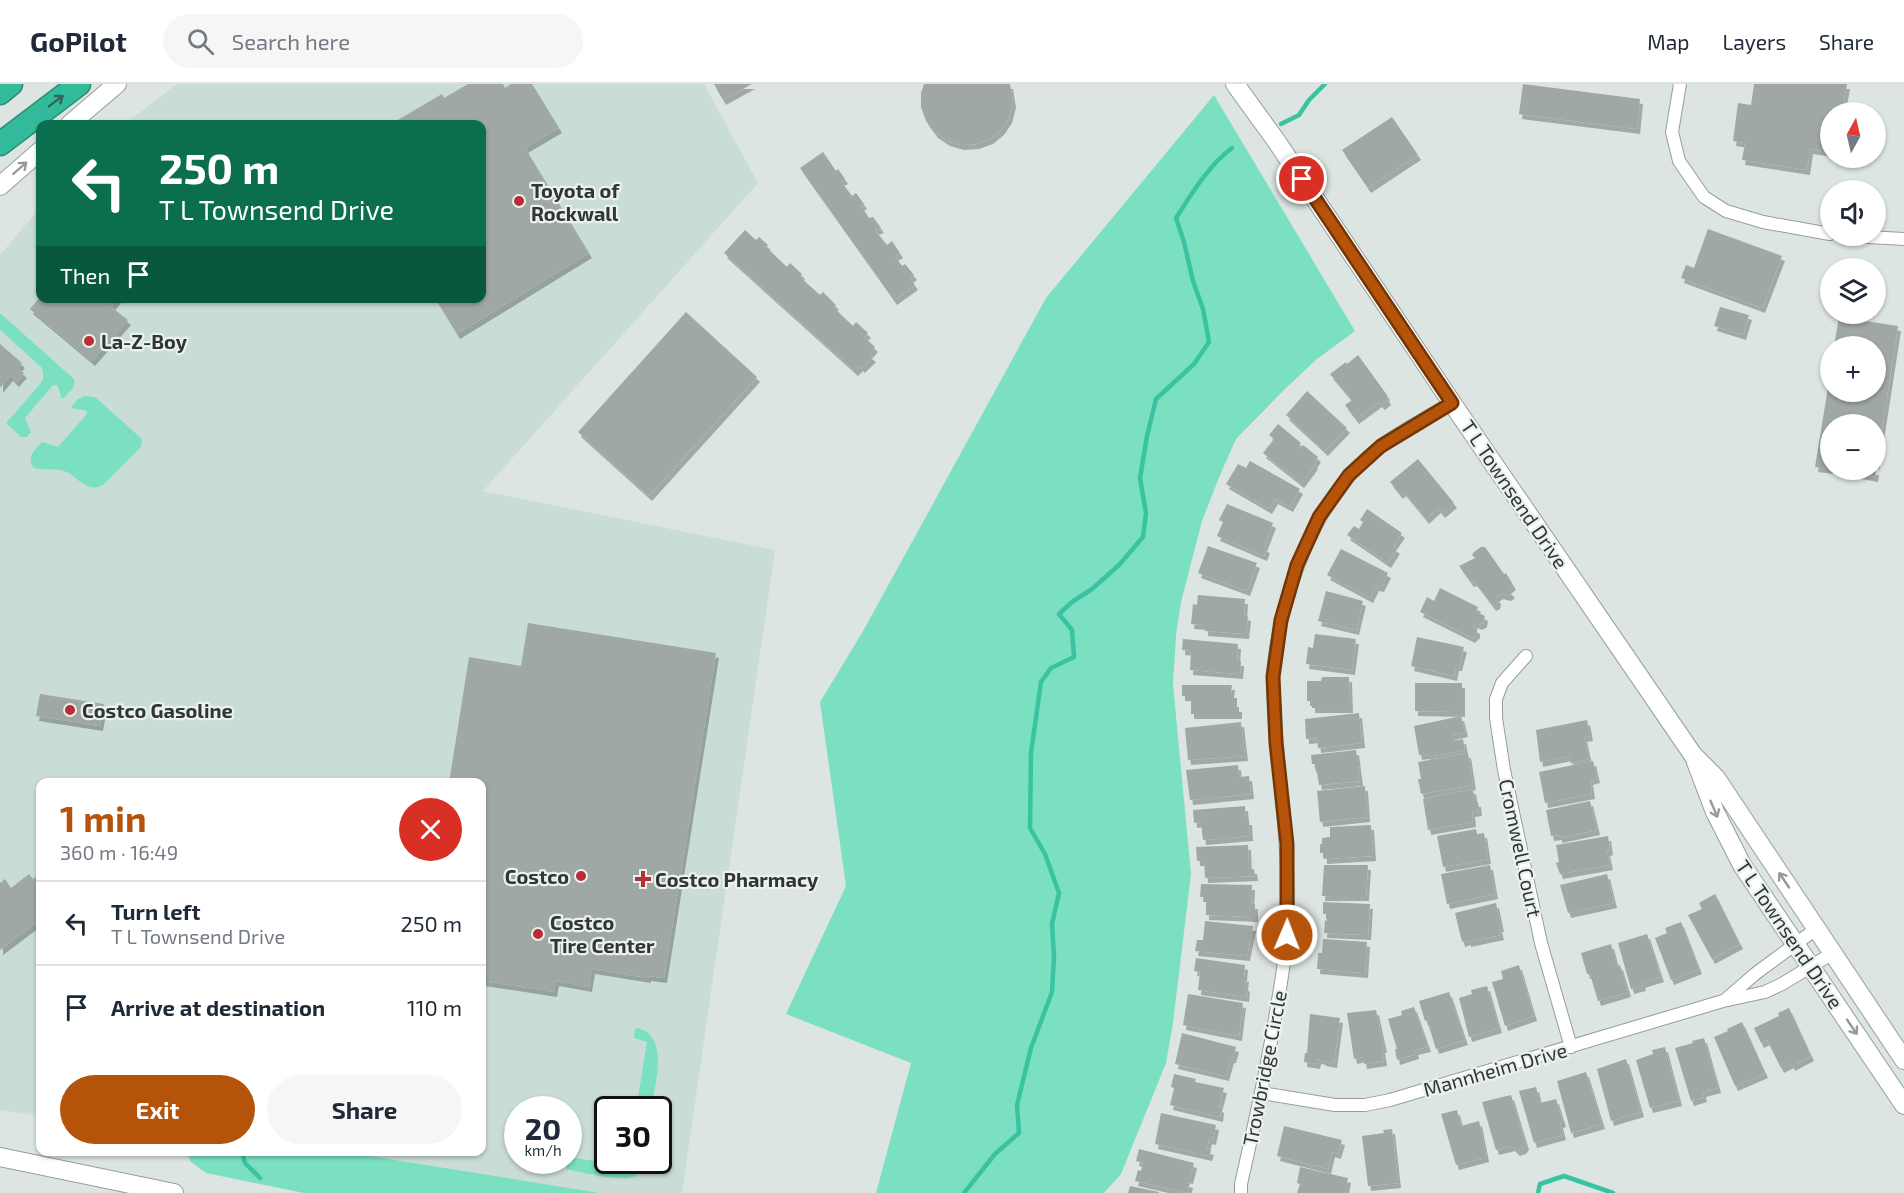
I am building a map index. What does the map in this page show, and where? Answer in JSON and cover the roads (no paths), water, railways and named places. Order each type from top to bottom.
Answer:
[{"type":"highway","points":[[0,93],[11,84]]},
{"type":"highway","points":[[0,144],[80,84]]},
{"type":"street","points":[[75,120],[117,84]]},
{"type":"street","name":"T L Townsend Drive","points":[[1235,84],[1277,142],[1693,755],[1716,778],[1904,1060]]},
{"type":"street","points":[[1680,84],[1672,132],[1679,161],[1704,197],[1726,211],[1762,222],[1820,232]]},
{"type":"street","points":[[0,186],[36,154]]},
{"type":"street","points":[[1886,238],[1904,239]]},
{"type":"street","name":"Trowbridge Circle","points":[[1240,1193],[1262,1093],[1287,935],[1287,844],[1276,743],[1273,677],[1281,620],[1297,565],[1319,517],[1349,475],[1381,446],[1452,403]]},
{"type":"street","name":"Cromwell Court","points":[[1526,656],[1502,683],[1496,699],[1497,718],[1504,770],[1541,943],[1571,1047]]},
{"type":"street","name":"T L Townsend Drive","points":[[1693,755],[1714,812],[1742,865],[1904,1105]]},
{"type":"street","name":"Mannheim Drive","points":[[1723,1001],[1816,929]]},
{"type":"street","name":"Mannheim Drive","points":[[1262,1093],[1335,1105],[1365,1105],[1442,1086],[1723,1001],[1760,994],[1778,986],[1833,953]]},
{"type":"street","points":[[1765,967],[1778,986]]},
{"type":"street","points":[[0,1157],[174,1193]]},
{"type":"waterway","points":[[1281,124],[1299,115],[1309,100],[1325,84]]},
{"type":"waterway","points":[[964,1193],[995,1154],[1019,1133],[1017,1105],[1031,1048],[1052,992],[1054,956],[1052,924],[1059,893],[1045,854],[1030,828],[1031,753],[1041,682],[1051,668],[1074,657],[1072,630],[1059,614],[1119,565],[1143,537],[1146,513],[1140,478],[1156,399],[1194,364],[1209,342],[1203,309],[1176,218],[1208,171],[1232,148]]},
{"type":"waterway","points":[[243,1156],[245,1163],[260,1178]]},
{"type":"waterway","points":[[1538,1193],[1540,1184],[1564,1176],[1613,1193]]},
{"type":"place","name":"Toyota of Rockwall","points":[[519,201]]},
{"type":"place","name":"La-Z-Boy","points":[[89,341]]},
{"type":"place","name":"Costco Gasoline","points":[[70,710]]},
{"type":"place","name":"Costco","points":[[581,876]]},
{"type":"place","name":"Costco Pharmacy","points":[[643,879]]},
{"type":"place","name":"Costco Tire Center","points":[[538,934]]}]
